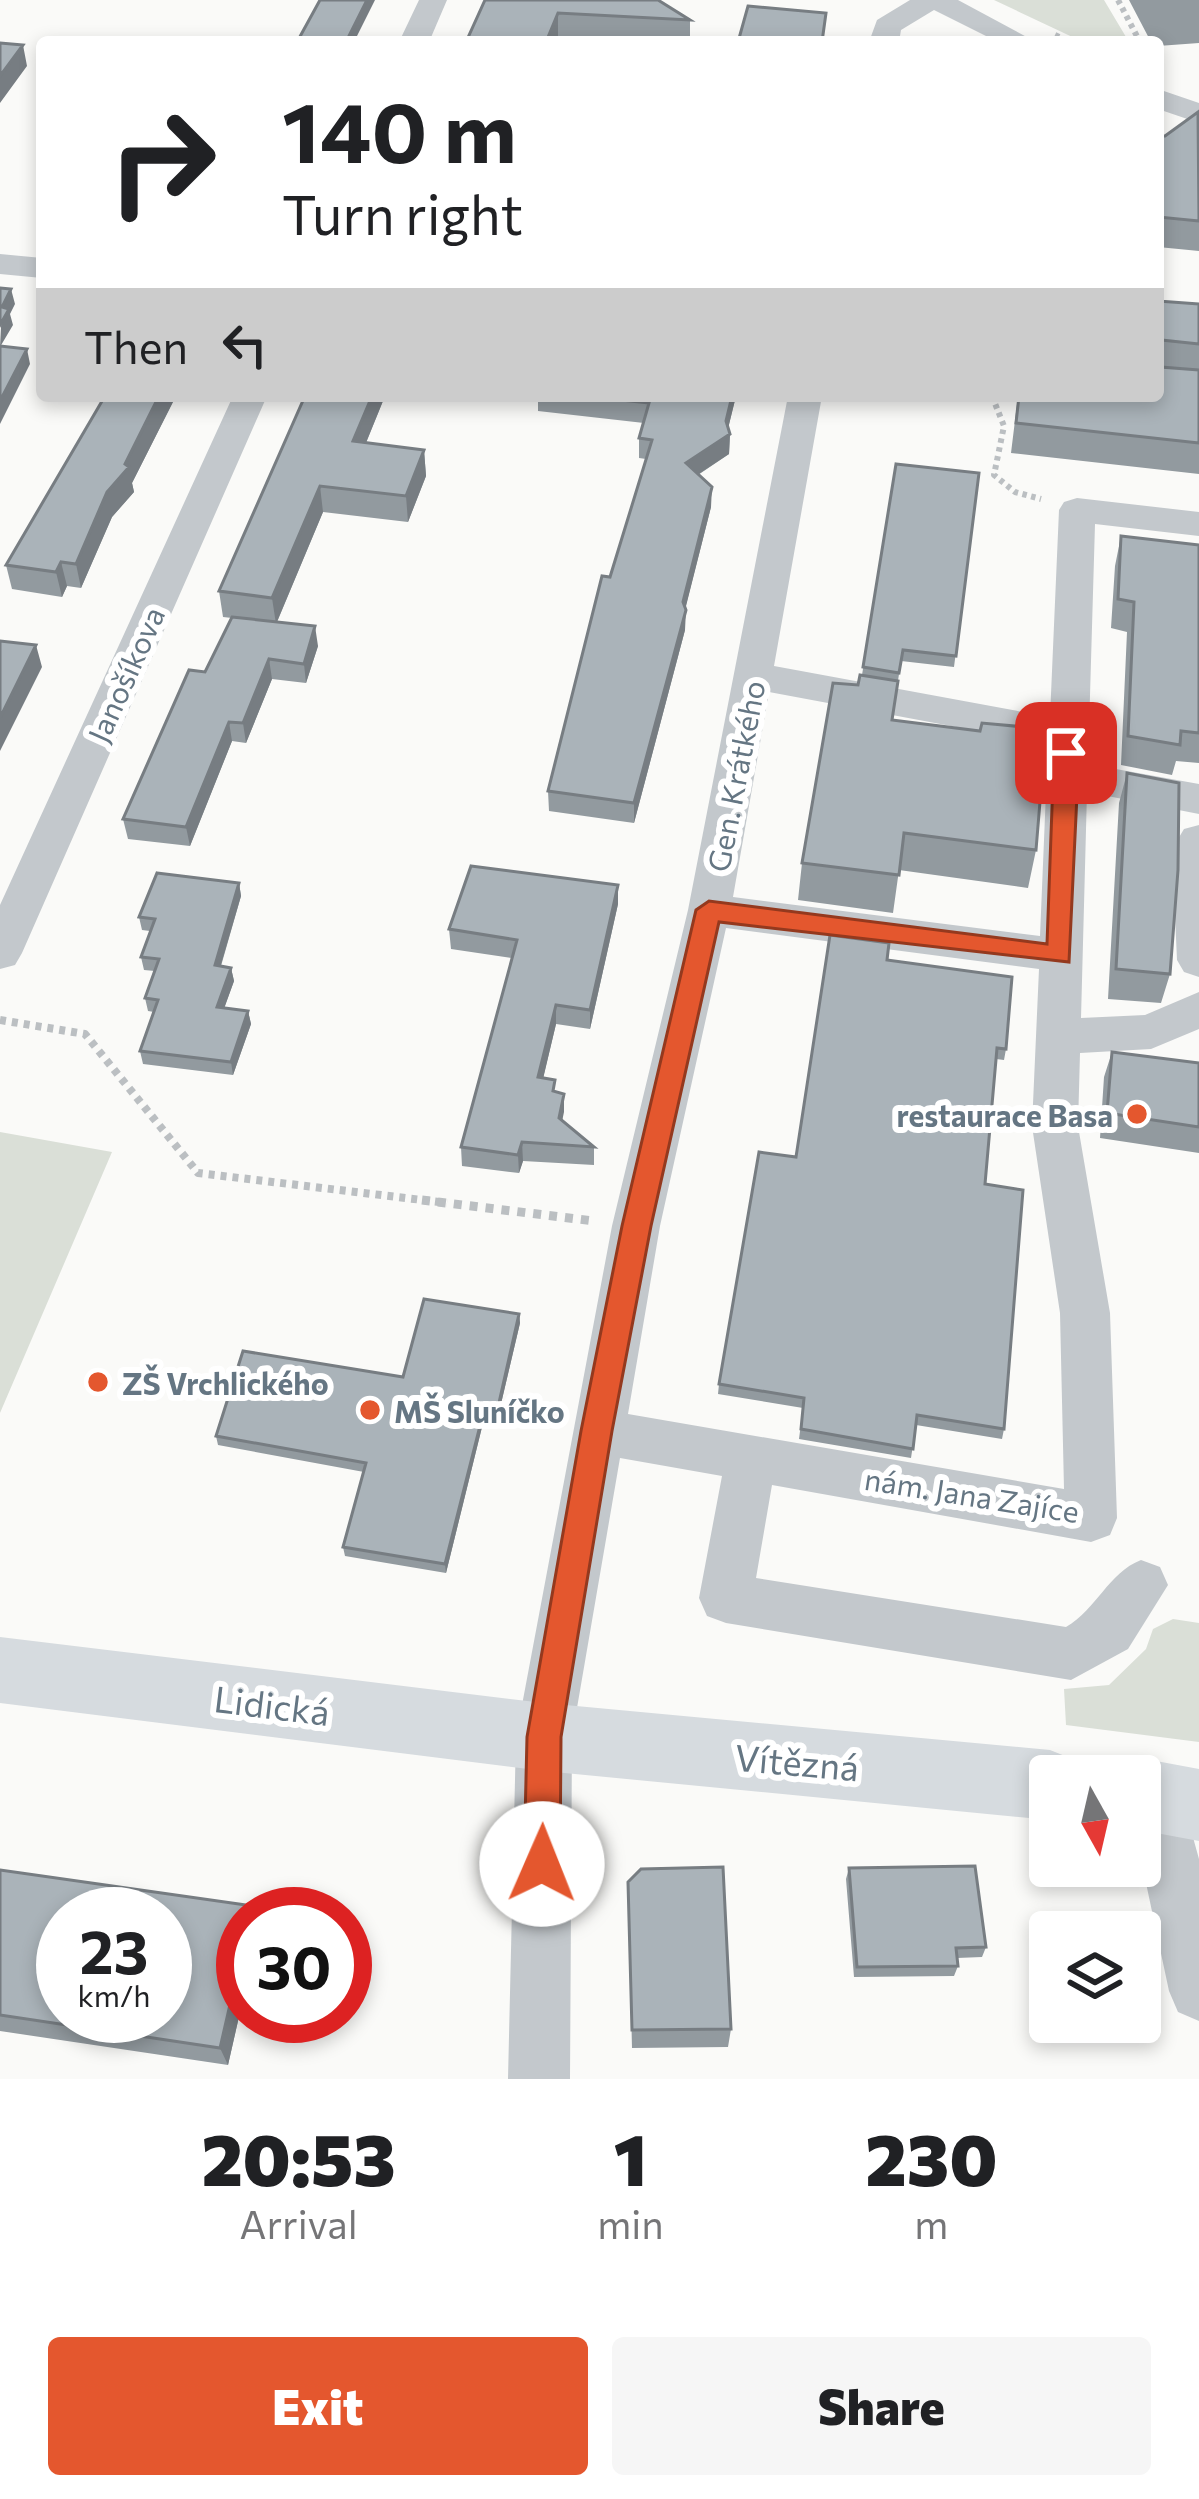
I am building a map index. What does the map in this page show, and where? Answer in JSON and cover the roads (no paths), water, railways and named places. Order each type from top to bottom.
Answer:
[{"type":"main road","name":"Lidická","points":[[0,1670],[544,1737]]},
{"type":"main road","name":"Vítězná","points":[[544,1737],[1029,1783]]},
{"type":"street","points":[[417,36],[434,0]]},
{"type":"street","points":[[885,36],[887,26],[933,0],[1009,36]]},
{"type":"street","points":[[1164,100],[1199,114]]},
{"type":"street","points":[[0,264],[36,267]]},
{"type":"street","name":"Janošíkova","points":[[0,953],[247,402]]},
{"type":"street","name":"Gen. Krátkého","points":[[539,2079],[544,1737],[596,1431],[636,1226],[709,910],[804,402]]},
{"type":"street","name":"nám. Jana Zajíce","points":[[596,1431],[1091,1518],[1085,1313],[1055,1126],[1077,509],[1199,524]]},
{"type":"street","points":[[754,676],[1066,754],[1199,799]]},
{"type":"street","points":[[1199,840],[1192,849],[1199,960]]},
{"type":"street","points":[[709,910],[1060,955]]},
{"type":"street","points":[[1058,1037],[1151,1032],[1199,1009]]},
{"type":"street","points":[[751,1458],[726,1598],[1072,1654],[1109,1630],[1142,1585]]},
{"type":"street","points":[[1165,1798],[1199,1991]]},
{"type":"place","name":"restaurace Basa","points":[[1137,1114]]},
{"type":"place","name":"ZŠ Vrchlického","points":[[98,1382]]},
{"type":"place","name":"MŠ Sluníčko","points":[[370,1410]]}]
